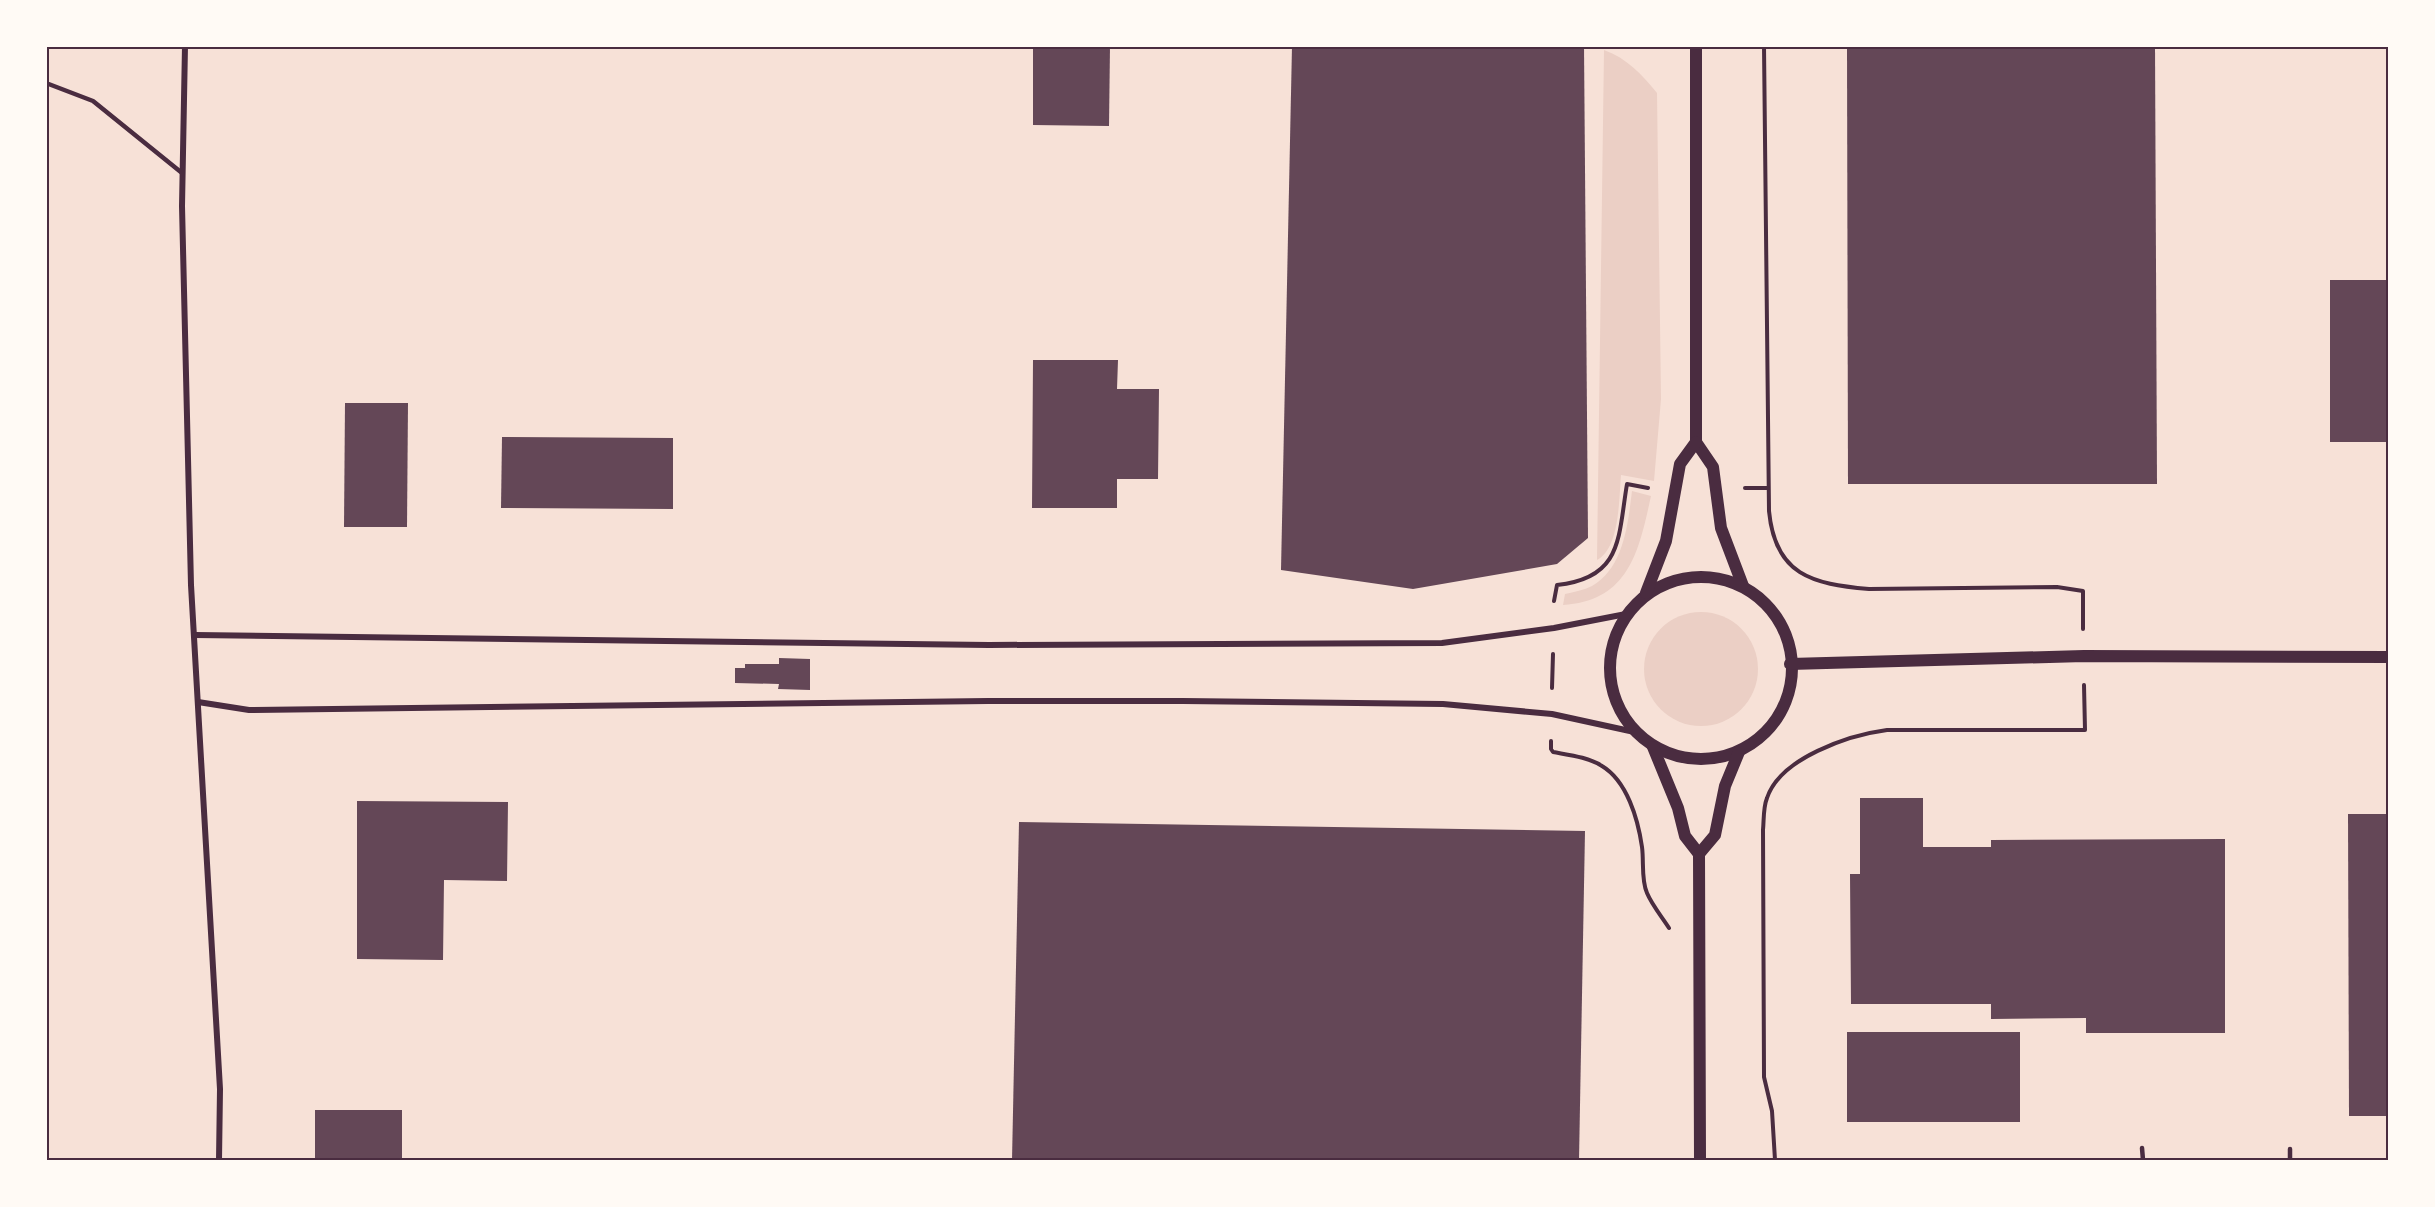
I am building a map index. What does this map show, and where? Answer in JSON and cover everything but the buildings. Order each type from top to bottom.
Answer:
[{"type":"main road","points":[[1696,46],[1696,442],[1713,467],[1721,528],[1743,586]]},
{"type":"main road","points":[[1646,593],[1666,541],[1680,464],[1696,442]]},
{"type":"main road","points":[[1653,747],[1678,757],[1704,759],[1727,757],[1739,752],[1763,735],[1780,711],[1786,700],[1790,681],[1786,640],[1779,624],[1758,596],[1743,586],[1726,580],[1702,576],[1674,580],[1646,593],[1626,614],[1612,648],[1611,668],[1617,699],[1625,715],[1653,747],[1678,808],[1685,836],[1699,854],[1700,1161]]},
{"type":"main road","points":[[1790,664],[2084,656],[2388,657]]},
{"type":"main road","points":[[1699,854],[1715,835],[1725,786],[1739,752]]},
{"type":"street","points":[[184,46],[182,173],[191,585],[220,1089],[219,1161]]},
{"type":"street","points":[[195,635],[824,644],[1182,646],[1442,643],[1554,628],[1626,614]]},
{"type":"street","points":[[198,702],[249,710],[1183,700],[1443,704],[1552,714],[1639,733]]},
{"type":"lane","points":[[46,83],[93,101],[182,173]]},
{"type":"lane","points":[[2142,1148],[2143,1161]]},
{"type":"lane","points":[[2290,1149],[2290,1161]]},
{"type":"path","points":[[1764,46],[1768,488],[1770,528],[1780,553],[1801,573],[1816,581],[1839,586],[1869,588],[2057,587],[2083,591],[2083,606]]},
{"type":"path","points":[[1652,489],[1627,484],[1621,526],[1609,562],[1598,574],[1583,580],[1557,585],[1554,606],[1551,749],[1553,752],[1577,756],[1600,764],[1621,786],[1634,815],[1642,845],[1646,891],[1670,929]]},
{"type":"path","points":[[1737,488],[1768,488]]},
{"type":"path","points":[[1775,1161],[1772,1111],[1764,1077],[1763,830],[1767,798],[1779,777],[1833,744],[1866,732],[1919,729],[2085,730],[2084,706]]},
{"type":"shaded area","points":[[1604,50],[1627,62],[1657,93],[1661,399],[1654,481],[1621,475],[1619,509],[1614,534],[1605,554],[1597,560]]},
{"type":"shaded area","points":[[1632,491],[1651,496],[1641,536],[1627,570],[1617,583],[1603,594],[1585,601],[1563,605],[1565,594],[1592,586],[1611,568],[1618,556],[1626,530]]},
{"type":"shaded area","points":[[1701,612],[1723,616],[1741,629],[1754,647],[1758,669],[1754,691],[1741,709],[1723,722],[1701,726],[1679,722],[1661,709],[1648,691],[1644,669],[1648,647],[1661,629],[1679,616]]}]
